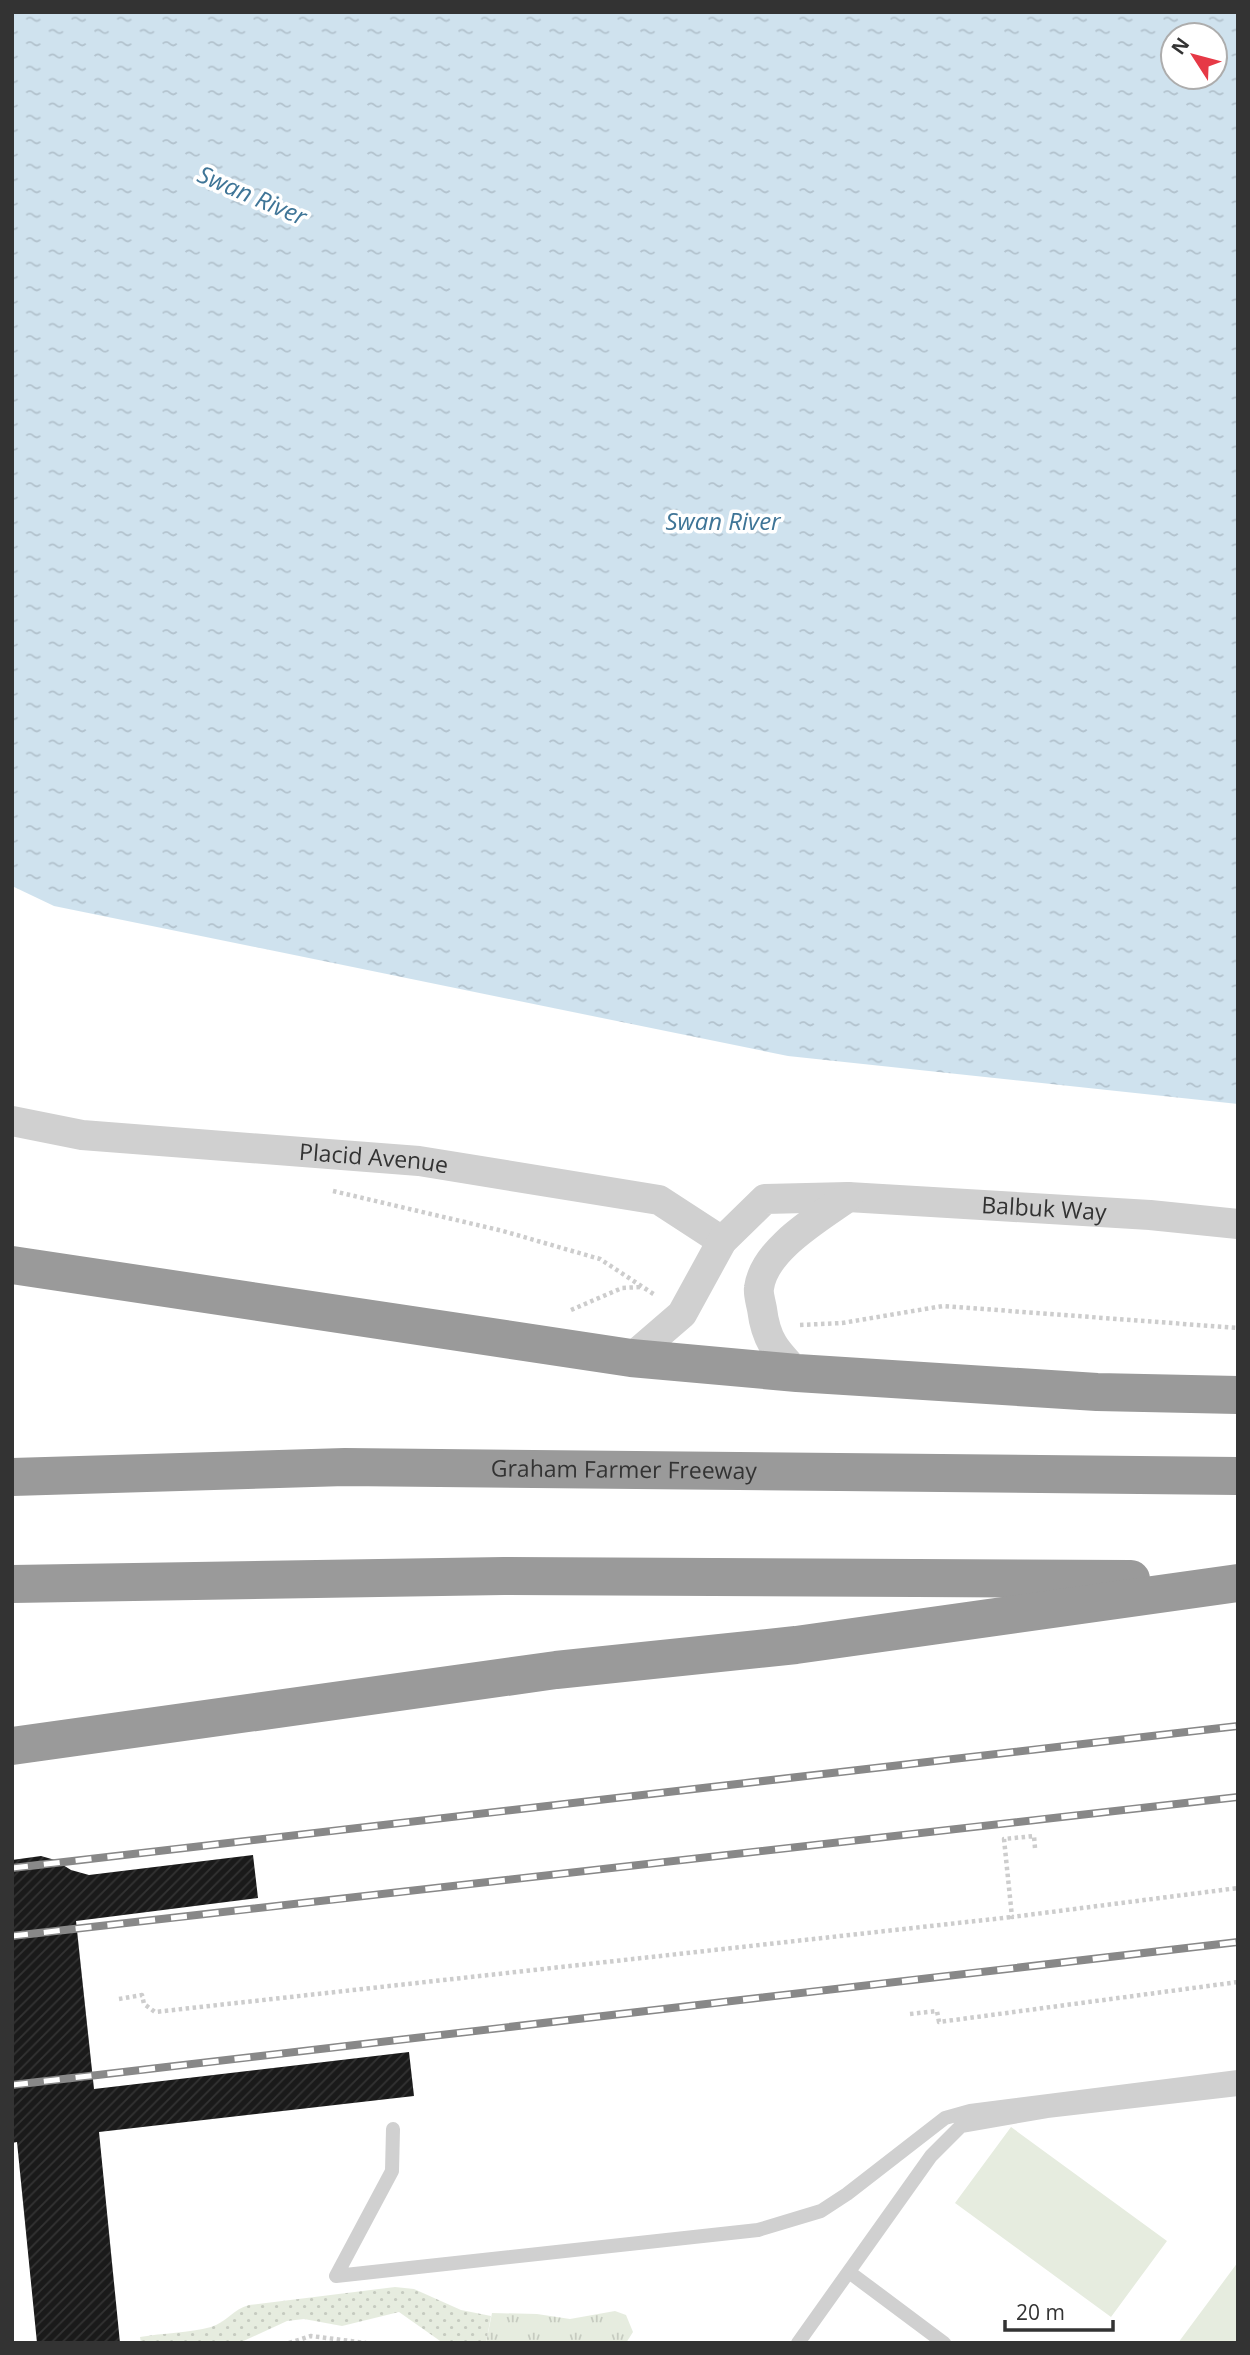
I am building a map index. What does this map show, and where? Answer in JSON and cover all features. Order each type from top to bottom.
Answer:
[{"type":"highway","points":[[12,1265],[631,1358],[797,1373],[1097,1392],[1238,1395]]},
{"type":"highway","name":"Graham Farmer Freeway","points":[[12,1477],[345,1467],[1238,1476]]},
{"type":"highway","points":[[12,1584],[504,1576],[1238,1581]]},
{"type":"highway","points":[[12,1746],[556,1670],[796,1645],[1238,1581]]},
{"type":"street","name":"Placid Avenue","points":[[12,1121],[82,1135],[419,1161],[659,1200],[722,1241]]},
{"type":"street","name":"Balbuk Way","points":[[631,1358],[682,1314],[722,1241],[765,1199],[848,1197],[1150,1215],[1238,1224]]},
{"type":"street","points":[[797,1373],[776,1351],[765,1330],[759,1288],[769,1263],[796,1234],[848,1197]]},
{"type":"lane","points":[[393,2129],[392,2171],[335,2276],[758,2230],[821,2211],[945,2119],[971,2111],[1238,2077]]},
{"type":"lane","points":[[798,2343],[931,2156],[961,2126],[1046,2111],[1238,2089]]},
{"type":"lane","points":[[849,2272],[944,2343]]},
{"type":"path","points":[[331,1190],[503,1231],[600,1259],[682,1314]]},
{"type":"path","points":[[765,1330],[842,1323],[943,1306],[1238,1328]]},
{"type":"path","points":[[1012,1917],[1004,1839],[1034,1836],[1035,1848]]},
{"type":"path","points":[[118,1999],[142,1995],[144,2004],[155,2012],[1012,1917],[1238,1888]]},
{"type":"path","points":[[910,2014],[937,2011],[939,2022],[1238,1982]]},
{"type":"path","points":[[289,2343],[311,2336],[361,2340],[366,2343]]},
{"type":"green space","points":[[1011,2127],[1167,2241],[1111,2317],[955,2203]]},
{"type":"green space","points":[[1238,2262],[1238,2343],[1178,2343]]},
{"type":"green space","points":[[395,2287],[414,2289],[461,2310],[491,2316],[486,2343],[443,2343],[399,2312],[342,2326],[304,2319],[287,2321],[239,2343],[141,2343],[140,2337],[211,2327],[249,2305]]},
{"type":"green space","points":[[615,2311],[626,2315],[633,2332],[626,2343],[486,2343],[492,2313],[537,2314],[570,2319]]},
{"type":"water","name":"Swan River","points":[[12,12],[1238,12],[1238,1104],[788,1056],[54,906],[12,886]]},
{"type":"building","points":[[253,1855],[258,1898],[76,1921],[94,2089],[409,2052],[414,2096],[99,2132],[120,2343],[37,2343],[17,2142],[12,2143],[12,1860],[41,1856],[89,1875]]},
{"type":"railway","points":[[12,1868],[1238,1726]]},
{"type":"railway","points":[[12,1936],[1238,1797]]},
{"type":"railway","points":[[12,2085],[1238,1942]]}]
